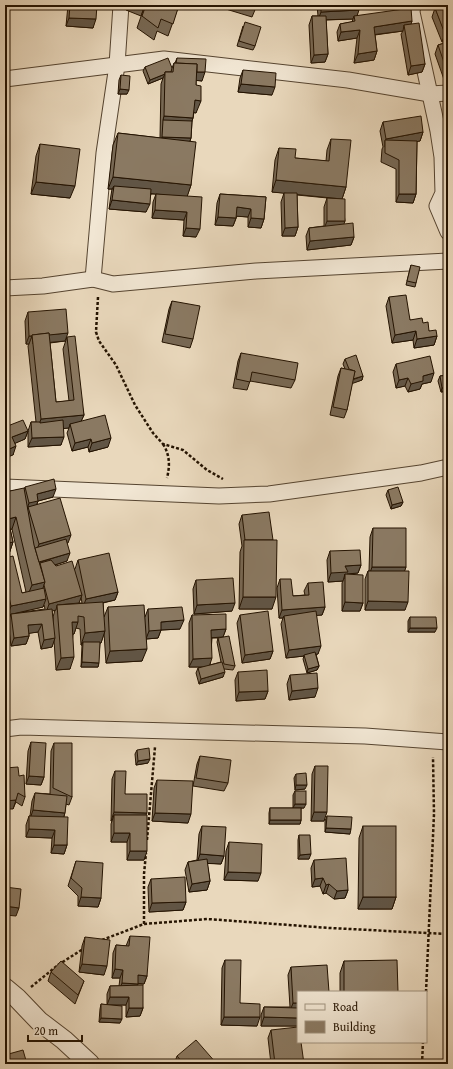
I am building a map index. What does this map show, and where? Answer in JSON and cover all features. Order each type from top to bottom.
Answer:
[{"type":"street","points":[[96,280],[104,153],[118,64],[120,5]]},
{"type":"street","points":[[413,5],[412,12],[414,25],[438,131],[442,157],[444,193],[437,206],[448,232]]},
{"type":"street","points":[[5,79],[164,59],[348,80],[430,94],[448,93]]},
{"type":"street","points":[[5,288],[43,286],[96,280],[113,284],[256,271],[448,261]]},
{"type":"street","points":[[5,487],[219,496],[269,494],[421,473],[448,466]]},
{"type":"street","points":[[5,728],[365,736],[441,741]]},
{"type":"street","points":[[11,993],[39,1021],[64,1040],[90,1064]]},
{"type":"path","points":[[96,280],[96,332],[99,340],[116,365],[135,405],[153,433],[167,450],[169,459],[168,472],[163,494]]},
{"type":"path","points":[[163,444],[183,450],[207,470],[224,480]]},
{"type":"path","points":[[146,844],[157,731]]},
{"type":"path","points":[[426,991],[434,814],[441,741]]},
{"type":"path","points":[[144,924],[144,874],[146,852]]},
{"type":"path","points":[[102,940],[144,924],[207,919],[448,934]]},
{"type":"path","points":[[11,993],[88,946]]},
{"type":"path","points":[[422,1064],[423,1043]]},
{"type":"building","points":[[70,5],[97,5],[96,19],[69,18]]},
{"type":"building","points":[[146,5],[179,5],[173,24],[161,19],[158,28],[142,16]]},
{"type":"building","points":[[242,5],[257,5],[255,9]]},
{"type":"building","points":[[321,5],[359,5],[359,10],[321,12]]},
{"type":"building","points":[[448,5],[448,33],[445,34],[435,8]]},
{"type":"building","points":[[411,8],[412,21],[374,27],[377,51],[358,54],[360,30],[341,32],[340,24],[355,21],[354,16]]},
{"type":"building","points":[[312,16],[326,16],[328,54],[314,55]]},
{"type":"building","points":[[5,18],[9,18],[9,35],[5,35]]},
{"type":"building","points":[[245,22],[261,27],[255,46],[239,41]]},
{"type":"building","points":[[419,23],[425,64],[411,66],[404,25]]},
{"type":"building","points":[[448,42],[448,74],[438,45]]},
{"type":"building","points":[[168,58],[172,68],[171,72],[165,72],[165,74],[150,80],[145,67]]},
{"type":"building","points":[[177,58],[206,59],[205,72],[197,72],[197,64],[176,63]]},
{"type":"building","points":[[174,63],[197,64],[196,85],[201,86],[201,101],[195,100],[193,118],[164,116],[165,72],[173,72]]},
{"type":"building","points":[[243,70],[276,73],[275,87],[241,84]]},
{"type":"building","points":[[121,75],[130,76],[129,90],[120,89]]},
{"type":"building","points":[[421,116],[423,132],[386,139],[383,122]]},
{"type":"building","points":[[163,120],[192,121],[191,138],[162,137]]},
{"type":"building","points":[[118,133],[196,142],[191,185],[113,177]]},
{"type":"building","points":[[331,139],[351,140],[346,187],[276,180],[279,148],[296,149],[295,158],[329,161]]},
{"type":"building","points":[[385,140],[417,141],[416,194],[399,194],[399,160],[385,153]]},
{"type":"building","points":[[40,144],[80,149],[75,186],[36,182]]},
{"type":"building","points":[[114,186],[151,189],[150,204],[112,200]]},
{"type":"building","points":[[284,193],[297,193],[298,227],[285,228]]},
{"type":"building","points":[[156,194],[202,197],[200,229],[186,228],[187,212],[155,210]]},
{"type":"building","points":[[220,194],[266,197],[264,219],[251,218],[251,209],[237,207],[236,218],[218,217]]},
{"type":"building","points":[[327,198],[345,199],[345,221],[327,221]]},
{"type":"building","points":[[353,223],[354,237],[310,241],[309,228]]},
{"type":"building","points":[[411,265],[420,267],[416,283],[407,281]]},
{"type":"building","points":[[406,295],[410,320],[422,318],[423,323],[428,322],[429,331],[436,330],[437,336],[417,339],[416,331],[395,335],[389,297]]},
{"type":"building","points":[[172,301],[200,306],[193,339],[165,334]]},
{"type":"building","points":[[66,309],[68,333],[49,335],[49,333],[29,336],[28,312]]},
{"type":"building","points":[[49,333],[56,402],[74,400],[67,337],[75,336],[84,415],[41,419],[32,335]]},
{"type":"building","points":[[241,353],[298,363],[295,380],[252,372],[250,382],[236,379]]},
{"type":"building","points":[[356,355],[363,376],[353,379],[355,371],[349,369],[345,359]]},
{"type":"building","points":[[430,356],[434,373],[423,376],[423,381],[411,384],[408,378],[399,380],[396,364]]},
{"type":"building","points":[[341,368],[355,371],[347,410],[333,407]]},
{"type":"building","points":[[448,375],[448,387],[442,388],[440,376]]},
{"type":"building","points":[[105,415],[111,438],[92,443],[91,439],[75,443],[70,424]]},
{"type":"building","points":[[23,420],[28,431],[12,437],[16,446],[5,451],[5,427]]},
{"type":"building","points":[[63,420],[64,437],[32,438],[31,422],[40,423]]},
{"type":"building","points":[[54,479],[56,489],[37,494],[38,501],[29,503],[25,487]]},
{"type":"building","points":[[398,487],[403,502],[392,505],[388,490]]},
{"type":"building","points":[[24,488],[34,545],[45,582],[32,585],[16,517],[8,519],[13,542],[5,544],[5,492]]},
{"type":"building","points":[[60,498],[71,535],[39,544],[28,507]]},
{"type":"building","points":[[269,512],[273,540],[245,540],[242,515]]},
{"type":"building","points":[[373,528],[406,528],[406,567],[372,567]]},
{"type":"building","points":[[66,539],[70,553],[39,562],[35,548]]},
{"type":"building","points":[[244,540],[277,540],[276,597],[243,597]]},
{"type":"building","points":[[360,550],[361,565],[345,566],[348,572],[331,573],[330,551]]},
{"type":"building","points":[[109,553],[118,592],[86,599],[78,560]]},
{"type":"building","points":[[13,556],[22,593],[44,588],[46,599],[11,606],[5,579],[5,558]]},
{"type":"building","points":[[51,560],[56,566],[72,561],[82,595],[49,604],[40,563]]},
{"type":"building","points":[[368,571],[409,571],[408,602],[368,601]]},
{"type":"building","points":[[345,574],[363,575],[363,603],[345,602]]},
{"type":"building","points":[[233,578],[235,603],[197,605],[196,580]]},
{"type":"building","points":[[280,579],[291,579],[293,596],[309,595],[308,583],[323,582],[325,607],[282,610]]},
{"type":"building","points":[[5,598],[8,607],[5,607]]},
{"type":"building","points":[[103,602],[105,631],[85,633],[84,617],[78,616],[78,622],[72,622],[74,657],[61,658],[57,605]]},
{"type":"building","points":[[144,605],[147,649],[110,651],[108,607]]},
{"type":"building","points":[[182,607],[184,620],[161,622],[161,630],[149,631],[148,609]]},
{"type":"building","points":[[52,609],[55,638],[44,640],[42,624],[28,625],[29,636],[14,638],[11,614]]},
{"type":"building","points":[[268,611],[273,651],[245,655],[240,615]]},
{"type":"building","points":[[316,611],[321,646],[289,650],[284,616]]},
{"type":"building","points":[[226,614],[226,629],[211,630],[212,658],[193,659],[192,615]]},
{"type":"building","points":[[410,617],[436,617],[437,628],[410,628]]},
{"type":"building","points":[[229,636],[235,666],[224,664],[218,638]]},
{"type":"building","points":[[83,642],[100,642],[99,663],[82,662]]},
{"type":"building","points":[[315,652],[319,666],[308,669],[304,655]]},
{"type":"building","points":[[222,662],[225,672],[201,679],[198,668]]},
{"type":"building","points":[[267,670],[268,691],[239,692],[238,672]]},
{"type":"building","points":[[317,673],[318,688],[292,691],[290,675]]},
{"type":"building","points":[[31,742],[46,743],[44,777],[29,776]]},
{"type":"building","points":[[54,743],[72,743],[72,797],[53,788]]},
{"type":"building","points":[[149,748],[150,759],[138,761],[137,750]]},
{"type":"building","points":[[200,756],[231,760],[228,783],[196,778]]},
{"type":"building","points":[[315,766],[328,766],[327,812],[314,812]]},
{"type":"building","points":[[18,767],[19,776],[24,775],[25,797],[18,793],[16,800],[5,801],[5,768]]},
{"type":"building","points":[[115,771],[126,771],[125,794],[147,794],[147,813],[114,812]]},
{"type":"building","points":[[306,773],[307,785],[296,785],[296,774]]},
{"type":"building","points":[[157,780],[193,781],[191,814],[155,813]]},
{"type":"building","points":[[295,791],[306,791],[306,804],[295,804]]},
{"type":"building","points":[[35,793],[67,796],[65,813],[33,810]]},
{"type":"building","points":[[270,808],[301,808],[301,820],[270,820]]},
{"type":"building","points":[[114,815],[147,815],[147,851],[130,851],[130,833],[114,833]]},
{"type":"building","points":[[29,816],[68,817],[67,845],[54,845],[55,830],[29,829]]},
{"type":"building","points":[[327,816],[352,817],[351,829],[326,828]]},
{"type":"building","points":[[202,826],[226,827],[224,856],[200,854]]},
{"type":"building","points":[[363,826],[396,826],[396,897],[363,897]]},
{"type":"building","points":[[299,835],[310,835],[311,854],[300,855]]},
{"type":"building","points":[[229,842],[262,844],[261,873],[228,872]]},
{"type":"building","points":[[346,858],[348,890],[337,891],[329,884],[326,885],[323,878],[315,879],[314,860]]},
{"type":"building","points":[[207,859],[210,881],[192,884],[188,862]]},
{"type":"building","points":[[76,861],[103,863],[101,898],[81,897],[82,888],[71,878]]},
{"type":"building","points":[[185,877],[186,902],[152,903],[151,879]]},
{"type":"building","points":[[5,887],[21,889],[19,908],[5,906]]},
{"type":"building","points":[[130,936],[150,937],[147,976],[138,975],[138,984],[122,983],[123,970],[115,969],[116,945],[129,946]]},
{"type":"building","points":[[85,937],[110,940],[107,966],[82,964]]},
{"type":"building","points":[[225,960],[241,960],[240,1003],[260,1004],[260,1017],[224,1017]]},
{"type":"building","points":[[397,960],[398,991],[344,991],[344,961]]},
{"type":"building","points":[[61,961],[84,981],[78,995],[51,972]]},
{"type":"building","points":[[327,965],[329,991],[297,991],[297,1003],[293,1003],[291,967]]},
{"type":"building","points":[[143,985],[143,1008],[129,1008],[129,997],[110,997],[110,986]]},
{"type":"building","points":[[101,1004],[122,1006],[122,1019],[101,1018]]},
{"type":"building","points":[[264,1007],[297,1008],[297,1018],[264,1017]]},
{"type":"building","points":[[297,1027],[297,1043],[301,1043],[304,1064],[275,1064],[271,1030]]},
{"type":"building","points":[[196,1040],[217,1064],[184,1064],[177,1056]]},
{"type":"building","points":[[23,1050],[27,1064],[5,1064],[5,1055]]}]
